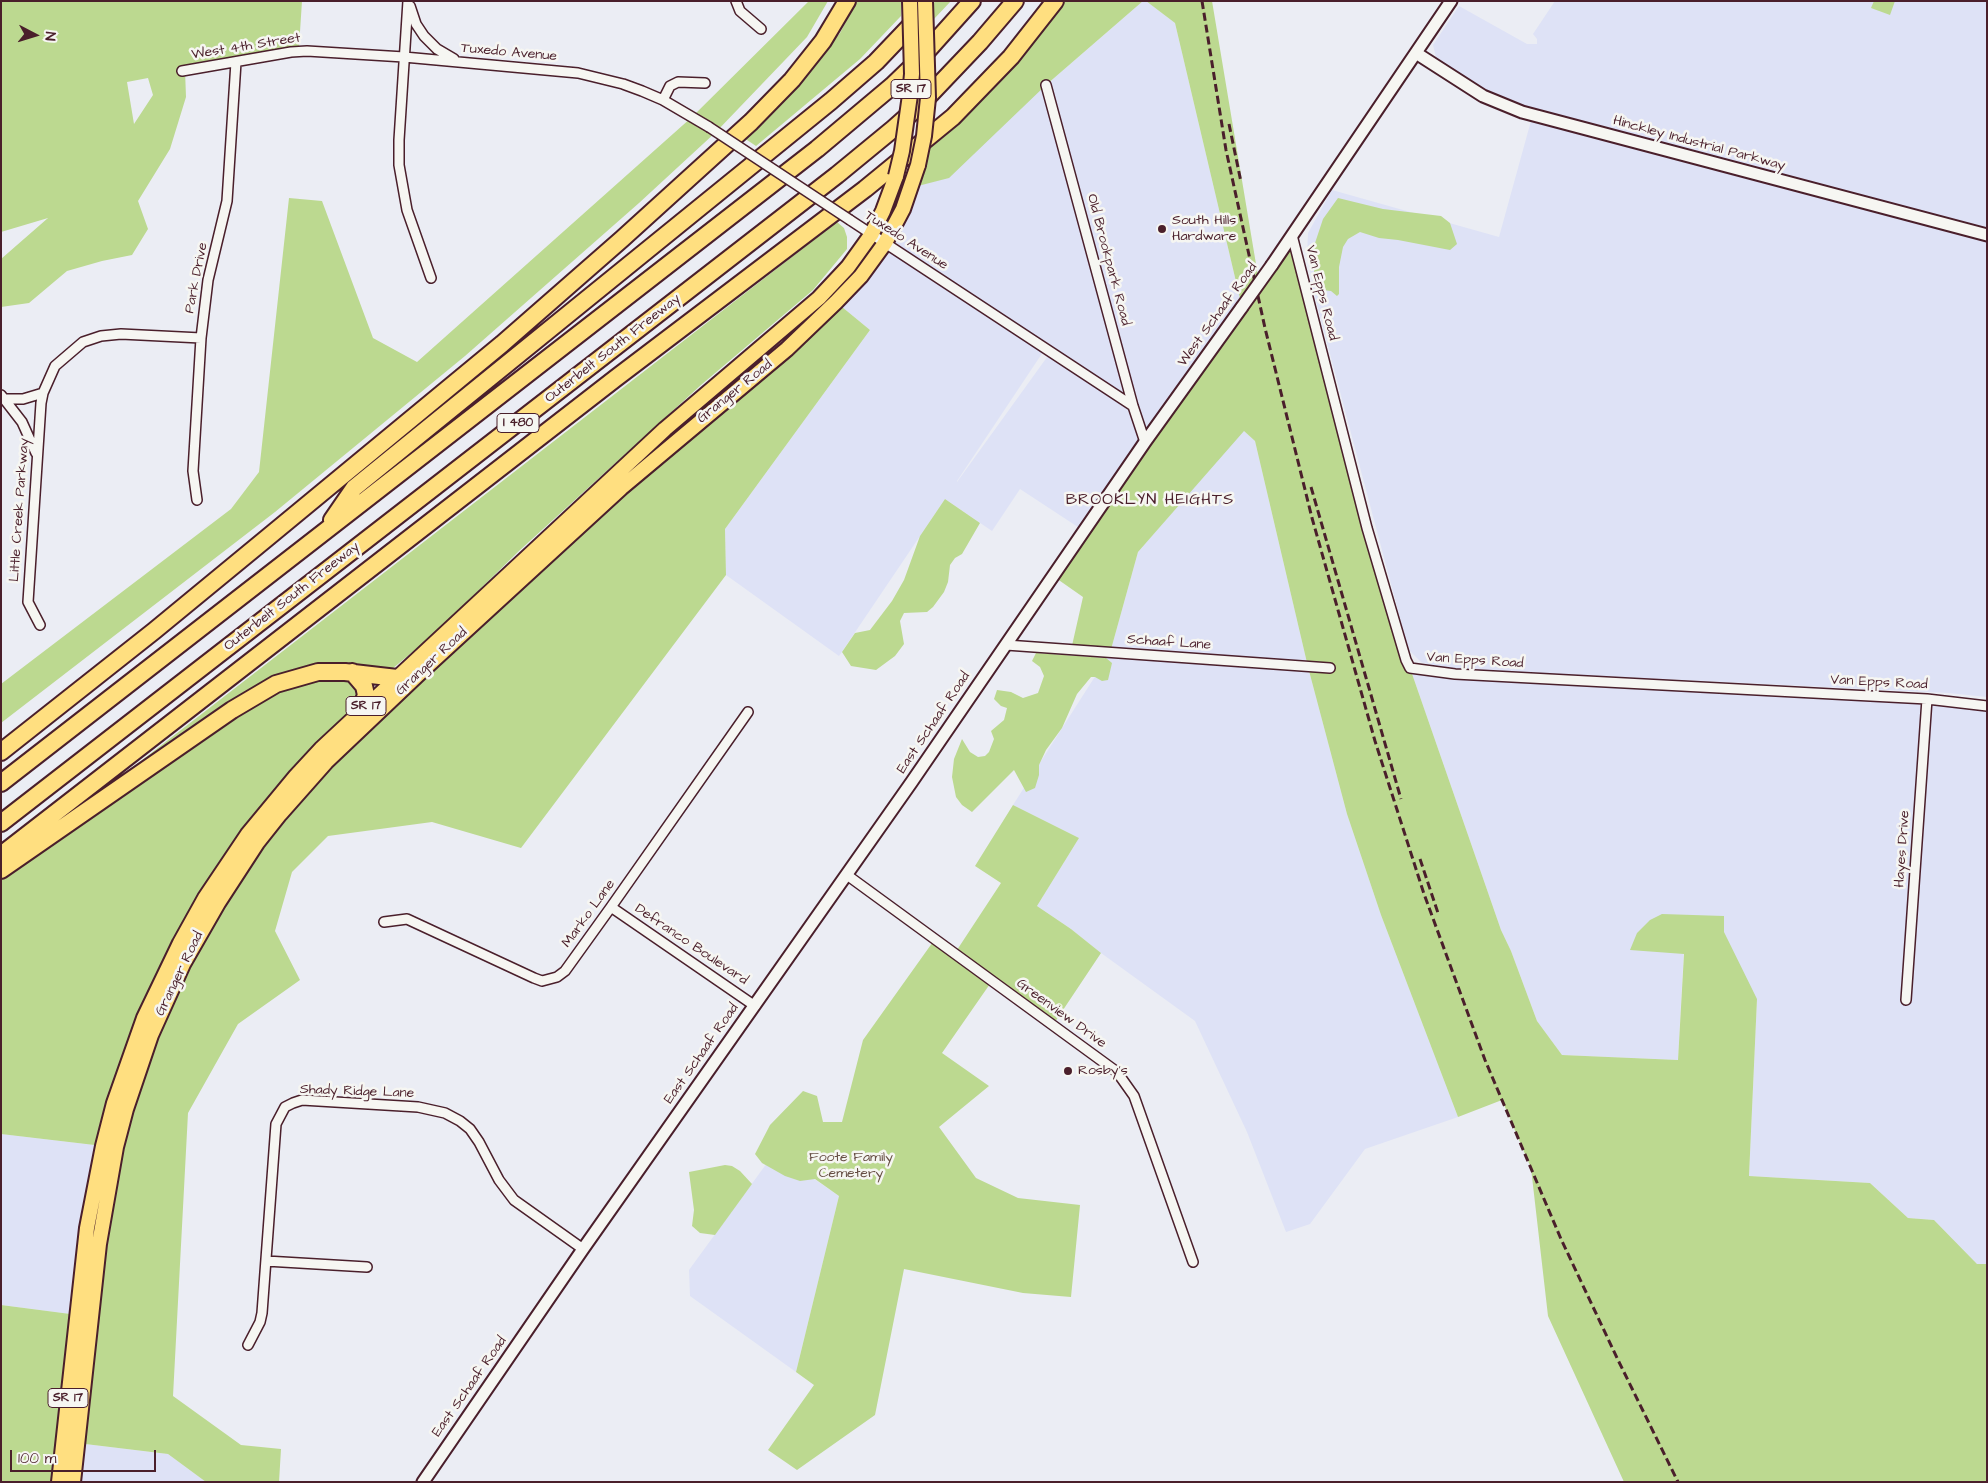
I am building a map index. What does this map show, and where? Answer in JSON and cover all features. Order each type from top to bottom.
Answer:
[{"type":"highway","points":[[1,752],[199,594],[562,293],[751,122],[792,80],[822,42],[846,1]]},
{"type":"highway","points":[[322,533],[354,488],[862,76],[904,34],[931,1]]},
{"type":"highway","name":"I 480","points":[[1,783],[817,149],[892,86],[919,60],[972,1]]},
{"type":"highway","name":"Outerbelt South Freeway","points":[[1,823],[837,175],[920,104],[973,49],[1015,1]]},
{"type":"highway","points":[[1,855],[652,350],[866,188],[953,117],[1011,57],[1055,1]]},
{"type":"highway","points":[[1,870],[254,696],[276,684],[309,674],[352,672],[397,678],[406,677],[425,668]]},
{"type":"highway","points":[[352,672],[364,686],[366,695],[360,711]]},
{"type":"main road","name":"Granger Road","points":[[73,1482],[84,1315],[87,1228],[103,1146],[114,1103],[162,978],[205,898],[248,834],[296,776],[360,711],[665,429],[819,298],[848,266],[871,235],[883,210],[896,176],[902,151],[911,81],[910,1]]},
{"type":"main road","name":"Granger Road","points":[[59,1482],[84,1315],[116,1147],[126,1109],[151,1035],[183,964],[222,896],[257,843],[326,762],[425,668],[621,488],[787,349],[849,289],[885,243],[903,209],[918,165],[924,136],[928,98],[925,1]]},
{"type":"street","points":[[409,1],[404,57],[399,165],[407,210],[431,278]]},
{"type":"street","points":[[409,1],[416,24],[424,36],[437,50],[450,58],[466,63]]},
{"type":"street","points":[[736,1],[740,11],[761,30]]},
{"type":"street","name":"West Schaaf Road","points":[[1006,645],[1145,442],[1272,265],[1450,1]]},
{"type":"street","name":"West 4th Street","points":[[182,71],[291,52],[307,51],[404,57]]},
{"type":"street","name":"Hinckley Industrial Parkway","points":[[1416,53],[1482,96],[1522,112],[1987,235]]},
{"type":"street","name":"Tuxedo Avenue","points":[[404,57],[578,73],[623,84],[663,100],[709,126],[871,235],[1133,406]]},
{"type":"street","name":"Park Drive","points":[[197,500],[193,471],[201,338],[208,280],[227,201],[236,62]]},
{"type":"street","points":[[663,100],[670,86],[678,82],[705,83]]},
{"type":"street","name":"Old Brookpark Road","points":[[1046,85],[1133,406],[1145,442]]},
{"type":"street","name":"Van Epps Road","points":[[1292,235],[1367,528],[1410,668],[1455,674],[1927,700],[1987,706]]},
{"type":"street","name":"Little Creek Parkway","points":[[40,625],[28,602],[37,455],[43,393],[55,366],[83,342],[101,336],[122,334],[201,338]]},
{"type":"street","points":[[3,397],[22,399],[43,393]]},
{"type":"street","points":[[3,397],[25,427],[37,455]]},
{"type":"street","name":"Schaaf Lane","points":[[1006,645],[1330,668]]},
{"type":"street","name":"East Schaaf Road","points":[[423,1482],[583,1249],[1006,645]]},
{"type":"street","name":"Hayes Drive","points":[[1906,1000],[1927,700]]},
{"type":"street","name":"Marko Lane","points":[[384,922],[407,919],[542,981],[557,977],[565,972],[748,712]]},
{"type":"street","name":"Greenview Drive","points":[[847,874],[1117,1072],[1134,1096],[1193,1262]]},
{"type":"street","name":"Defranco Boulevard","points":[[611,908],[755,1006]]},
{"type":"street","name":"Shady Ridge Lane","points":[[248,1346],[260,1322],[276,1124],[285,1107],[302,1100],[424,1108],[445,1113],[470,1129],[499,1180],[514,1200],[583,1249]]},
{"type":"street","points":[[266,1261],[367,1267]]},
{"type":"shaded area","points":[[1143,1],[1146,1],[1175,23],[1242,307],[1084,531],[1020,489],[992,531],[945,499],[839,656],[726,575],[725,529],[870,330],[836,302],[861,276],[910,188],[1046,85]],"holes":[[[1045,349],[1050,353],[957,482]]]},
{"type":"shaded area","points":[[1555,1],[1987,1],[1987,228],[1710,156],[1707,168],[1987,242],[1987,697],[1949,693],[1439,668],[1421,662],[1410,651],[1316,301],[1307,256],[1308,233],[1332,190],[1499,237],[1534,110],[1490,92],[1465,78],[1436,57],[1433,45],[1459,6],[1527,44],[1537,44],[1537,39],[1533,34]]},
{"type":"shaded area","points":[[1243,430],[1255,441],[1308,667],[1347,814],[1381,915],[1458,1117],[1365,1149],[1310,1224],[1286,1232],[1247,1132],[1195,1021],[1037,906],[1079,838],[1013,805],[1110,653],[1138,552]]},
{"type":"shaded area","points":[[1410,668],[1987,706],[1987,1264],[1977,1264],[1934,1220],[1908,1218],[1870,1183],[1749,1176],[1757,999],[1685,929],[1678,1060],[1562,1055],[1537,1021],[1511,951],[1501,930]]},
{"type":"shaded area","points":[[1,1134],[103,1146],[78,1315],[1,1305]]},
{"type":"shaded area","points":[[775,1152],[839,1196],[796,1372],[690,1296],[689,1270]]},
{"type":"shaded area","points":[[77,1443],[168,1454],[206,1482],[73,1482]]},
{"type":"green space","points":[[1,1],[302,1],[299,47],[185,70],[186,97],[170,149],[138,201],[148,229],[132,255],[67,271],[29,303],[1,307],[1,259],[48,218],[1,232]],"holes":[[[148,78],[153,95],[134,124],[127,82]]]},
{"type":"green space","points":[[809,1],[828,1],[807,37],[716,132],[639,203],[465,356],[275,512],[1,723],[1,684],[231,509],[259,472],[289,198],[322,201],[373,338],[417,362],[692,117]]},
{"type":"green space","points":[[857,1],[901,1],[901,16],[860,59],[756,146],[744,138],[775,109],[840,33]]},
{"type":"green space","points":[[935,1],[951,1],[934,19],[933,5]]},
{"type":"green space","points":[[1055,1],[1143,1],[1046,85],[949,178],[910,188],[921,152]]},
{"type":"green space","points":[[1146,1],[1212,1],[1259,282],[1292,235],[1367,528],[1410,668],[1501,930],[1511,951],[1537,1021],[1562,1055],[1678,1060],[1684,954],[1630,950],[1637,933],[1650,920],[1662,914],[1724,916],[1724,932],[1757,999],[1749,1176],[1870,1183],[1908,1218],[1934,1220],[1977,1264],[1987,1264],[1987,1482],[1624,1482],[1548,1316],[1531,1168],[1502,1100],[1458,1117],[1381,915],[1347,814],[1308,667],[1255,441],[1244,431],[1138,552],[1110,653],[1071,650],[1083,597],[1053,576],[1242,307],[1175,23]]},
{"type":"green space","points":[[1874,1],[1895,1],[1890,15],[1871,8]]},
{"type":"green space","points":[[1338,198],[1383,209],[1441,216],[1450,223],[1457,244],[1450,250],[1379,238],[1360,232],[1348,239],[1343,247],[1339,267],[1339,294],[1337,296],[1331,291],[1322,290],[1314,278],[1314,246],[1323,219]]},
{"type":"green space","points":[[837,222],[844,228],[847,237],[847,249],[813,290],[701,385],[520,550],[434,634],[392,669],[322,665],[127,778],[119,778]]},
{"type":"green space","points":[[836,302],[870,330],[725,529],[726,575],[521,848],[432,822],[328,836],[292,872],[275,931],[300,980],[238,1024],[188,1113],[173,1396],[241,1445],[281,1449],[279,1482],[206,1482],[168,1454],[77,1443],[99,1244],[137,1074],[218,903],[326,762]]},
{"type":"green space","points":[[945,499],[980,523],[962,554],[955,558],[950,565],[948,582],[944,592],[927,612],[904,613],[900,621],[904,644],[895,656],[876,670],[851,666],[842,652],[855,633],[870,630],[892,601],[904,580],[920,536]]},
{"type":"green space","points":[[1036,653],[1106,658],[1112,663],[1108,680],[1102,681],[1091,677],[1077,694],[1062,728],[1046,750],[1039,765],[1039,775],[1035,788],[1026,792],[1014,770],[972,812],[962,805],[956,797],[952,777],[954,759],[962,739],[970,752],[978,757],[985,756],[989,752],[994,739],[991,731],[1004,720],[1007,708],[1001,706],[994,699],[997,690],[1011,692],[1023,698],[1038,693],[1044,676],[1040,667],[1032,661]]},
{"type":"green space","points":[[345,672],[366,695],[205,898],[103,1146],[1,1134],[1,870],[254,696]]},
{"type":"green space","name":"Foote Family Cemetery","points":[[1013,805],[1079,838],[1037,906],[1071,929],[1101,953],[1053,1025],[992,981],[942,1053],[989,1086],[939,1127],[976,1178],[1018,1198],[1080,1205],[1071,1297],[1023,1293],[904,1269],[875,1415],[797,1470],[768,1450],[814,1385],[796,1372],[839,1196],[815,1179],[800,1181],[785,1176],[762,1163],[755,1154],[770,1125],[803,1091],[817,1096],[823,1122],[842,1122],[863,1040],[935,939],[955,953],[1001,883],[975,866]]},
{"type":"green space","points":[[725,1165],[732,1166],[740,1171],[752,1184],[715,1235],[700,1233],[692,1226],[694,1210],[689,1172]]},
{"type":"green space","points":[[1,1305],[78,1315],[59,1482],[1,1482]]},
{"type":"railway","points":[[1202,1],[1226,150],[1265,328],[1312,518],[1375,741],[1424,894],[1485,1060],[1561,1239],[1678,1482]]},
{"type":"railway","points":[[1229,124],[1241,182]]},
{"type":"railway","points":[[1311,487],[1401,799]]},
{"type":"railway","points":[[1420,859],[1438,913]]},
{"type":"place","name":"South Hills Hardware","points":[[1162,229]]},
{"type":"place","name":"Rosby's","points":[[1068,1071]]},
{"type":"district","name":"BROOKLYN HEIGHTS","points":[[1150,501]]}]
